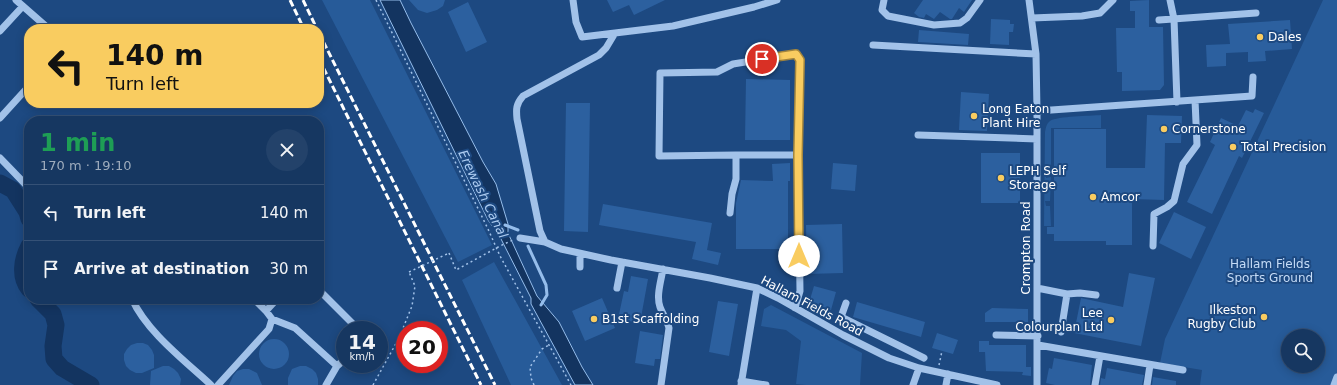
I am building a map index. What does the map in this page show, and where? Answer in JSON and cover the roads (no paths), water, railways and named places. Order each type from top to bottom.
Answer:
[{"type":"street","points":[[16,0],[43,24]]},
{"type":"street","points":[[572,0],[576,22],[582,37],[673,26],[777,0]]},
{"type":"street","points":[[884,0],[882,10],[888,16],[934,25],[960,24],[980,0]]},
{"type":"street","name":"Crompton Road","points":[[1029,0],[1036,54],[1038,288],[1037,385]]},
{"type":"street","points":[[1032,18],[1082,16],[1100,13],[1113,0]]},
{"type":"street","points":[[1170,0],[1174,19],[1177,102]]},
{"type":"street","points":[[0,31],[23,6]]},
{"type":"street","points":[[1159,20],[1256,14]]},
{"type":"street","points":[[545,242],[540,231],[519,127],[516,110],[517,103],[523,96],[599,55],[606,48],[615,33]]},
{"type":"street","points":[[873,45],[1036,54]]},
{"type":"street","points":[[795,308],[800,291],[798,155],[800,60],[796,54],[733,64],[717,72],[660,73],[659,156],[798,155]]},
{"type":"street","points":[[1037,111],[1252,96],[1253,76]]},
{"type":"street","points":[[0,118],[24,92]]},
{"type":"street","points":[[1153,246],[1154,214],[1167,207],[1174,201],[1183,164],[1196,145],[1195,100]]},
{"type":"street","points":[[918,135],[1037,139]]},
{"type":"street","points":[[730,213],[732,194],[736,179],[736,155]]},
{"type":"street","points":[[0,158],[24,183]]},
{"type":"street","name":"Hallam Fields Road","points":[[518,239],[545,242],[561,249],[580,254],[764,290],[889,358],[920,368],[997,385]]},
{"type":"street","points":[[580,254],[580,267]]},
{"type":"street","points":[[616,288],[622,262]]},
{"type":"street","points":[[661,385],[669,328],[667,319],[660,306],[659,294],[662,269]]},
{"type":"street","points":[[757,288],[741,383],[766,385]]},
{"type":"street","points":[[1038,288],[1066,294],[1080,293],[1096,295]]},
{"type":"street","points":[[1061,332],[1066,294]]},
{"type":"street","points":[[324,295],[350,321]]},
{"type":"street","points":[[846,303],[842,317],[924,358]]},
{"type":"street","points":[[134,304],[148,325],[211,385]]},
{"type":"street","points":[[259,304],[272,319],[295,328],[336,365]]},
{"type":"street","points":[[266,311],[272,304]]},
{"type":"street","points":[[218,385],[269,329],[272,319]]},
{"type":"street","points":[[996,335],[1038,336]]},
{"type":"street","points":[[1038,345],[1183,370]]},
{"type":"street","points":[[1095,385],[1100,356]]},
{"type":"street","points":[[1147,385],[1150,365]]},
{"type":"street","points":[[326,385],[336,368]]},
{"type":"street","points":[[913,385],[920,368]]},
{"type":"street","points":[[946,385],[948,374]]},
{"type":"street","points":[[1334,385],[1337,378]]},
{"type":"water","name":"Erewash Canal","points":[[380,0],[400,0],[483,162],[496,184],[508,224],[508,233],[537,296],[559,322],[593,385],[575,385],[531,304],[531,298],[500,237],[488,220]]},
{"type":"waterway","points":[[0,183],[13,190],[24,207]]},
{"type":"waterway","name":"Erewash Canal","points":[[505,225],[518,230]]},
{"type":"waterway","points":[[528,246],[546,285],[547,295],[541,305]]},
{"type":"waterway","points":[[24,260],[24,279]]},
{"type":"waterway","points":[[43,304],[53,314],[56,325],[53,346],[54,359],[62,368],[91,385]]},
{"type":"railway","points":[[290,0],[302,24]]},
{"type":"railway","points":[[303,0],[315,24]]},
{"type":"railway","points":[[324,43],[495,385]]},
{"type":"railway","points":[[324,69],[481,385]]},
{"type":"place","name":"Dales","points":[[1260,37]]},
{"type":"place","name":"Long Eaton Plant Hire","points":[[974,116]]},
{"type":"place","name":"Cornerstone","points":[[1164,129]]},
{"type":"place","name":"Total Precision","points":[[1233,147]]},
{"type":"place","name":"LEPH Self Storage","points":[[1001,178]]},
{"type":"place","name":"Amcor","points":[[1093,197]]},
{"type":"place","name":"Ilkeston Rugby Club","points":[[1264,317]]},
{"type":"place","name":"B1st Scaffolding","points":[[594,319]]},
{"type":"place","name":"Lee Colourplan Ltd","points":[[1111,320]]},
{"type":"park label","name":"Hallam Fields Sports Ground","points":[[1270,271]]}]
